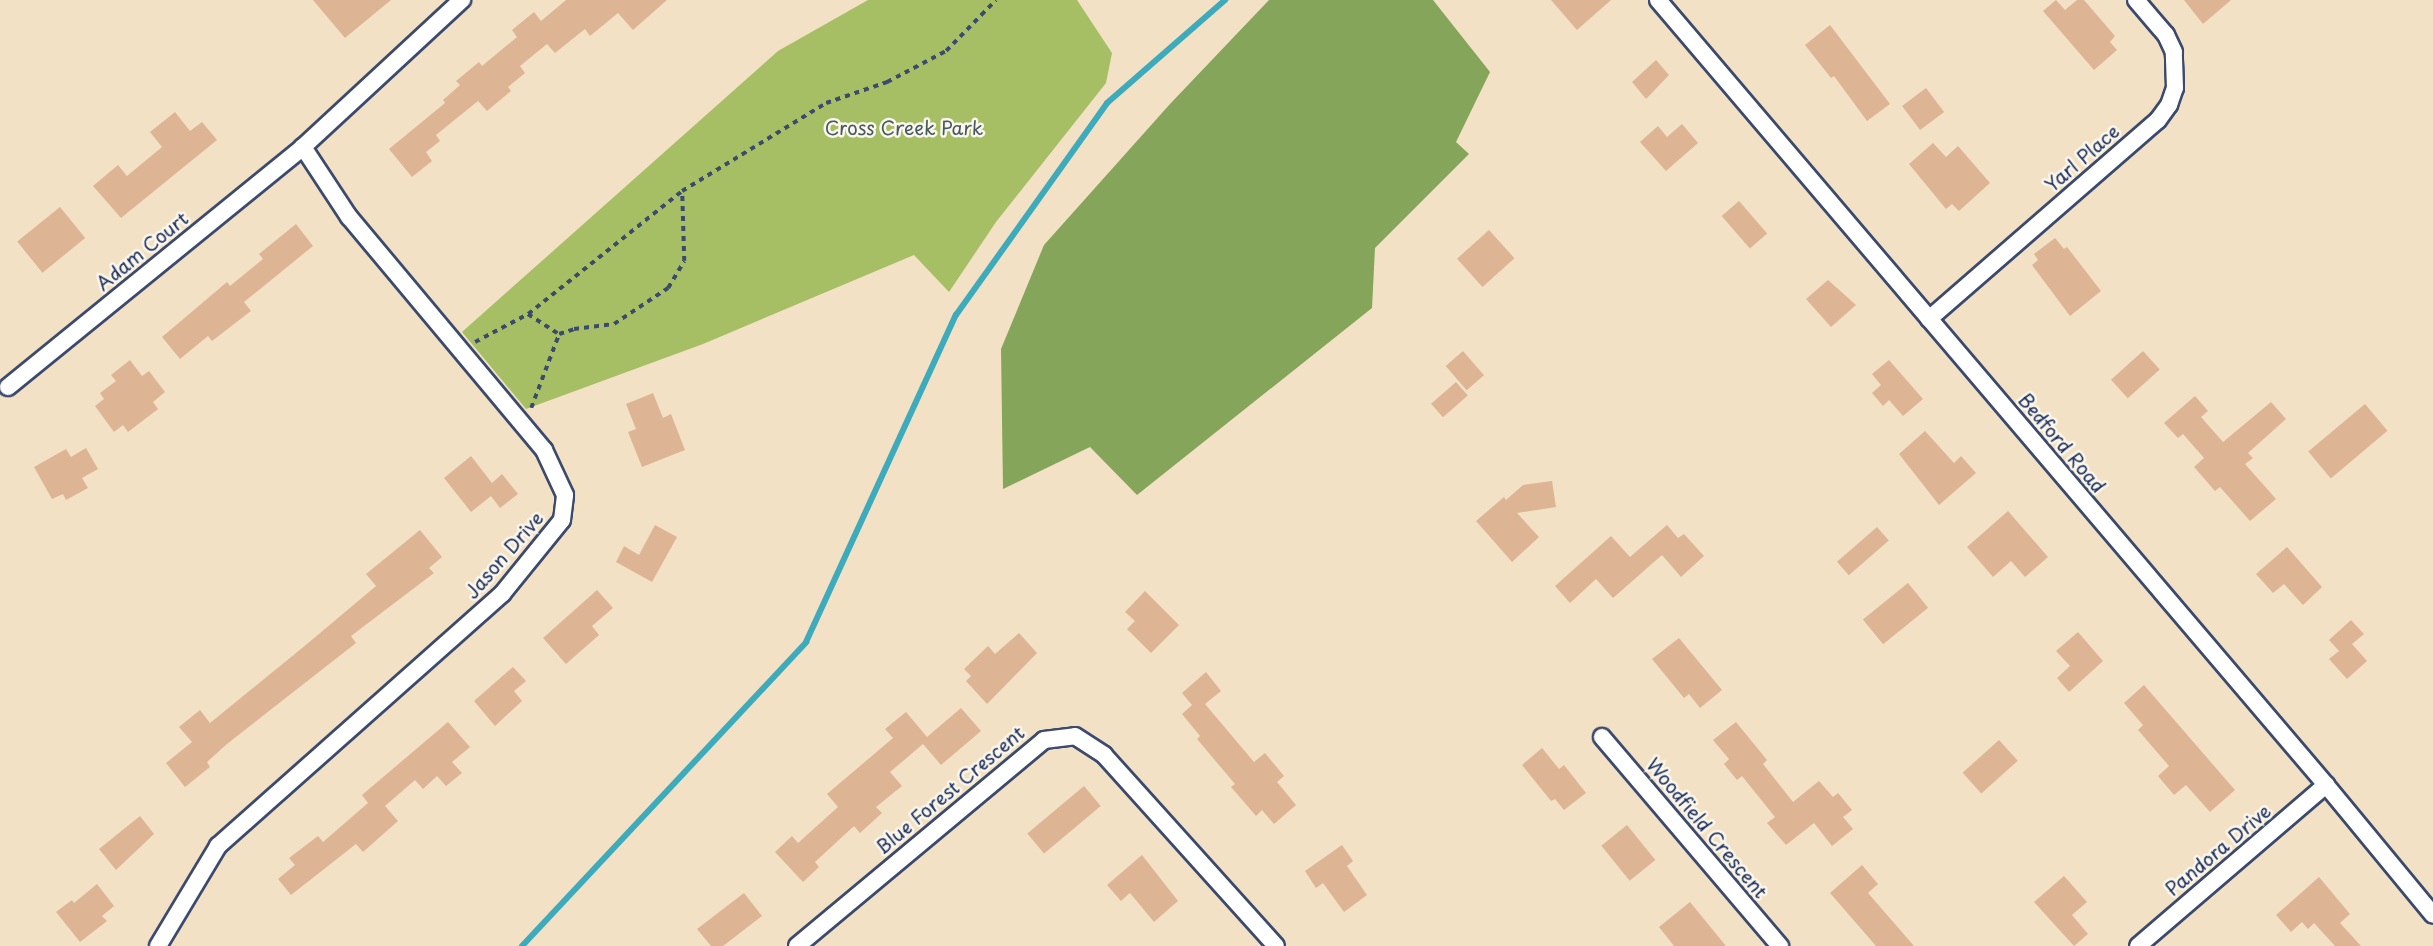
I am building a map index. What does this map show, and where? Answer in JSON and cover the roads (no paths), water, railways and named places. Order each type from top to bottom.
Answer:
[{"type":"street","name":"Adam Court","points":[[8,387],[303,147],[462,0]]},
{"type":"street","name":"Bedford Road","points":[[1658,0],[2326,785],[2433,915]]},
{"type":"street","name":"Yarl Place","points":[[1929,319],[2158,120],[2169,105],[2176,79],[2174,52],[2166,35],[2136,0]]},
{"type":"street","name":"Jason Drive","points":[[158,946],[218,846],[502,594],[562,520],[565,495],[544,450],[349,217],[303,147]]},
{"type":"street","name":"Blue Forest Crescent","points":[[797,946],[1044,740],[1075,736],[1104,755],[1276,946]]},
{"type":"street","name":"Woodfield Crescent","points":[[1602,737],[1780,946]]},
{"type":"street","name":"Pandora Drive","points":[[2138,946],[2326,785]]},
{"type":"waterway","points":[[522,946],[806,642],[956,315],[1107,103],[1225,0]]},
{"type":"park label","name":"Cross Creek Park","points":[[904,128]]}]
